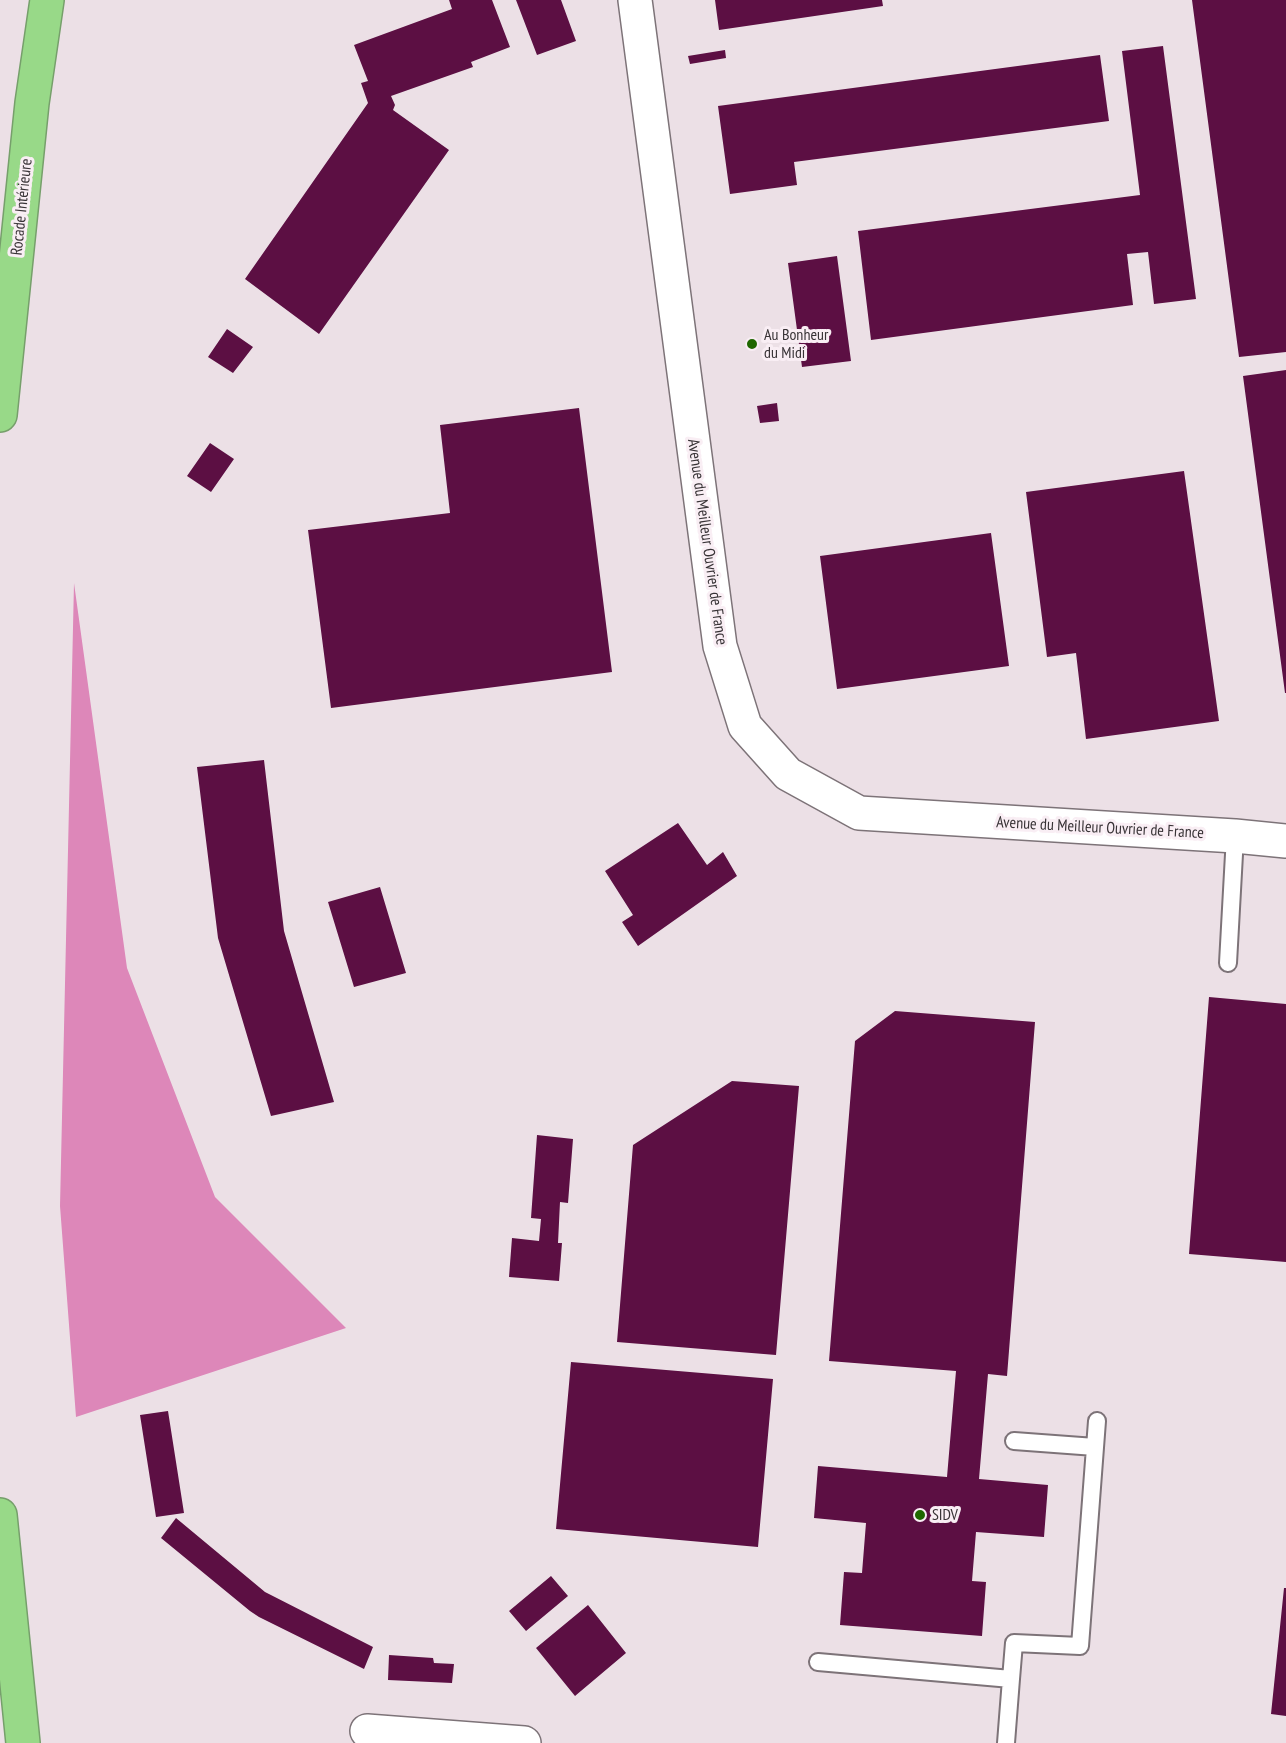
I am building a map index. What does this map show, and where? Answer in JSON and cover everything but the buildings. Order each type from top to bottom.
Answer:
[{"type":"highway","name":"Rocade Intérieure","points":[[0,415],[32,103],[47,0]]},
{"type":"highway","points":[[0,1515],[23,1743]]},
{"type":"street","name":"Avenue du Meilleur Ouvrier de France","points":[[635,0],[720,646],[745,726],[788,774],[859,813],[1286,841]]},
{"type":"street","points":[[367,1731],[524,1743]]},
{"type":"lane","points":[[1228,963],[1235,836]]},
{"type":"lane","points":[[1006,1743],[1014,1643],[1080,1646],[1097,1421]]},
{"type":"lane","points":[[1014,1441],[1095,1448]]},
{"type":"lane","points":[[818,1662],[1011,1679]]},
{"type":"shaded area","points":[[74,583],[127,968],[215,1197],[346,1328],[76,1417],[60,1206]]},
{"type":"place","name":"Au Bonheur du Midi","points":[[752,344]]},
{"type":"place","name":"SIDV","points":[[920,1515]]}]
